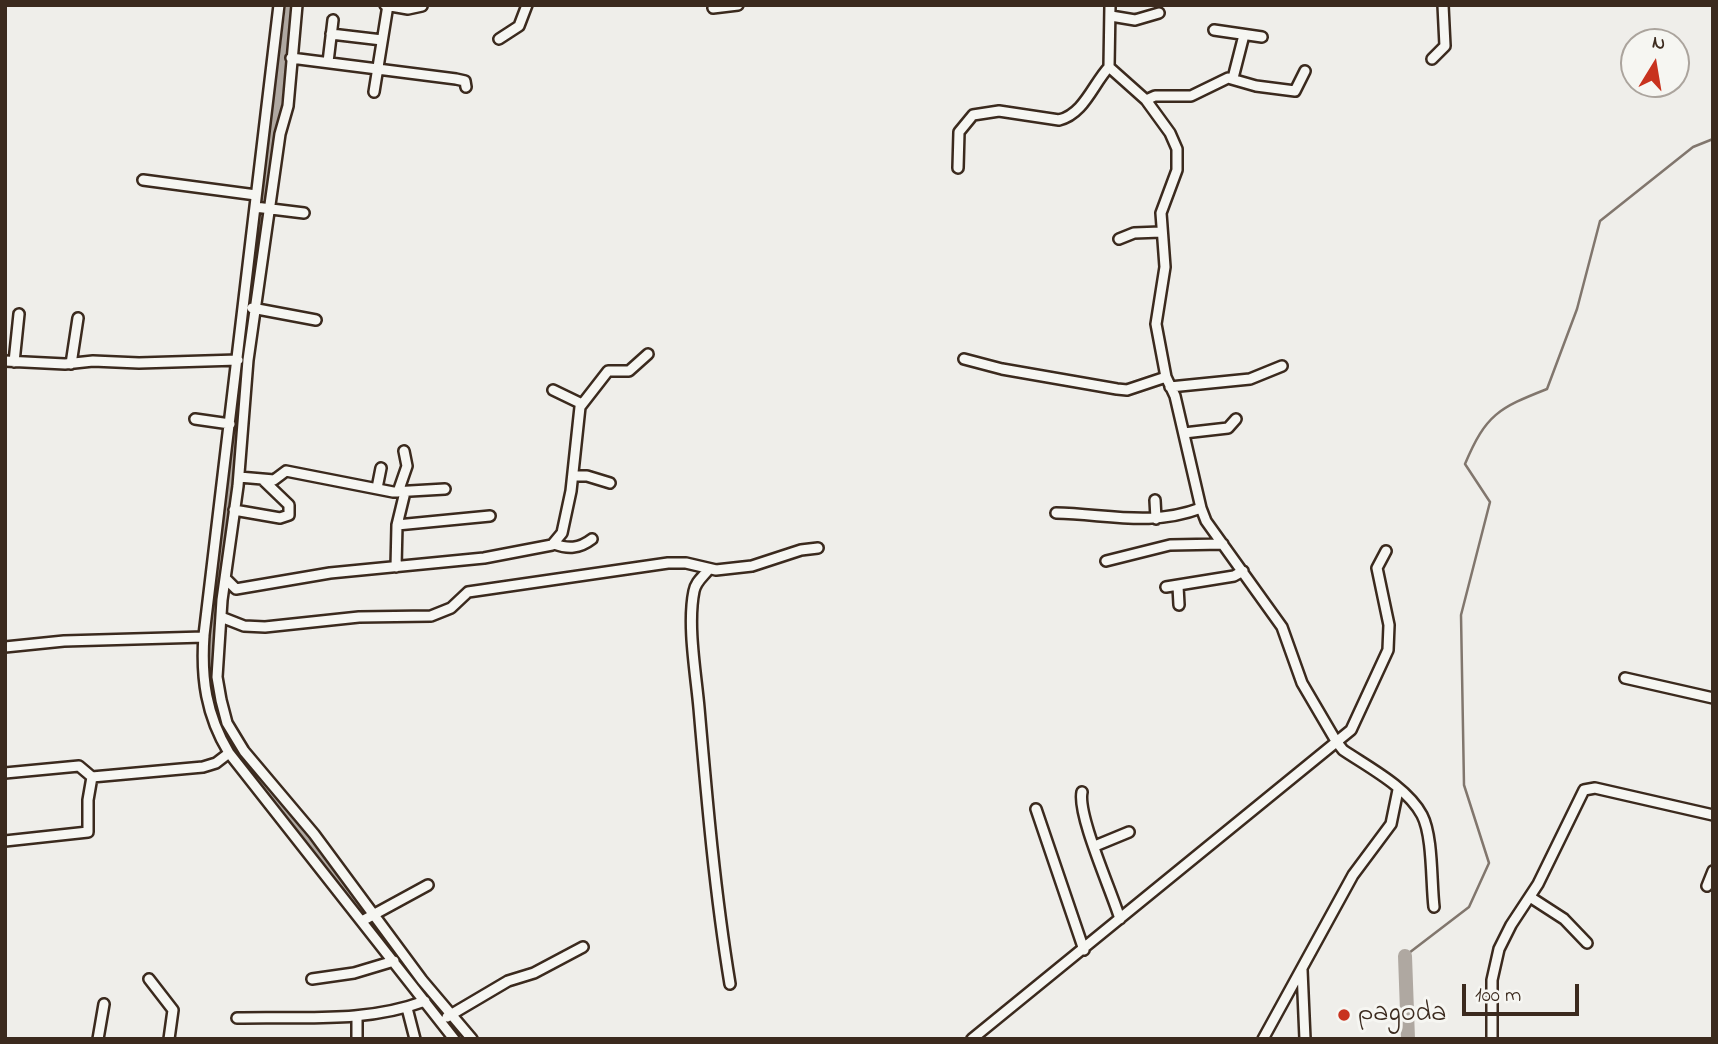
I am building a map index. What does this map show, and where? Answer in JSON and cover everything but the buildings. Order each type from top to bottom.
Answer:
[{"type":"street","points":[[279,5],[256,195],[262,208],[250,308],[237,360],[230,424],[223,542],[226,579],[217,677],[227,723],[244,751],[368,917],[394,961],[425,1001],[472,1039]]},
{"type":"street","points":[[297,5],[288,106],[262,208],[250,308],[239,477],[234,510],[223,542],[204,637],[202,670],[215,730],[229,753],[422,980],[445,1018],[454,1039]]},
{"type":"street","points":[[374,92],[387,5],[408,9],[422,6]]},
{"type":"street","points":[[499,39],[519,26],[527,5]]},
{"type":"street","points":[[713,8],[737,5]]},
{"type":"street","points":[[958,168],[959,132],[973,115],[999,111],[1037,118],[1068,118],[1077,112],[1110,67],[1110,5]]},
{"type":"street","points":[[1432,59],[1445,46],[1443,5]]},
{"type":"street","points":[[1111,16],[1135,20],[1159,13]]},
{"type":"street","points":[[328,62],[332,20]]},
{"type":"street","points":[[1214,30],[1262,37]]},
{"type":"street","points":[[331,34],[382,40]]},
{"type":"street","points":[[1233,78],[1244,34]]},
{"type":"street","points":[[291,58],[462,80],[466,87]]},
{"type":"street","points":[[1110,67],[1146,100],[1170,132],[1177,149],[1177,170],[1161,213],[1165,267],[1156,324],[1168,382],[1206,521],[1282,627],[1302,683],[1336,741],[1343,750],[1415,805],[1425,824],[1434,907]]},
{"type":"street","points":[[1146,100],[1155,96],[1191,96],[1222,80],[1233,78],[1256,86],[1295,91],[1305,71]]},
{"type":"street","points":[[143,180],[256,195]]},
{"type":"street","points":[[262,208],[304,213]]},
{"type":"street","points":[[1119,239],[1134,233],[1161,232]]},
{"type":"street","points":[[250,308],[316,320]]},
{"type":"street","points":[[19,314],[10,361],[71,363],[237,360]]},
{"type":"street","points":[[71,363],[78,318]]},
{"type":"street","points":[[226,579],[236,589],[330,573],[484,558],[540,549],[554,544],[562,533],[573,476],[575,430],[582,404],[608,370],[629,371],[648,354]]},
{"type":"street","points":[[964,359],[1002,369],[1127,390],[1168,382],[1250,379],[1282,366]]},
{"type":"street","points":[[553,390],[582,404]]},
{"type":"street","points":[[195,419],[230,424]]},
{"type":"street","points":[[1184,433],[1228,428],[1236,419]]},
{"type":"street","points":[[396,567],[397,525],[407,466],[404,451]]},
{"type":"street","points":[[375,488],[378,469]]},
{"type":"street","points":[[239,477],[274,480],[285,471],[401,492],[445,489]]},
{"type":"street","points":[[573,476],[587,476],[611,483]]},
{"type":"street","points":[[234,510],[280,517],[289,515],[289,505],[262,480]]},
{"type":"street","points":[[1155,499],[1156,519]]},
{"type":"street","points":[[1056,513],[1102,515],[1129,520],[1182,515],[1201,508]]},
{"type":"street","points":[[397,525],[490,516]]},
{"type":"street","points":[[554,544],[565,548],[577,547],[592,539]]},
{"type":"street","points":[[1106,561],[1170,545],[1223,544]]},
{"type":"street","points":[[221,617],[244,626],[265,626],[359,617],[431,616],[451,608],[468,592],[498,586],[668,563],[685,563],[709,569],[752,566],[801,550],[818,548]]},
{"type":"street","points":[[972,1039],[1352,730],[1388,650],[1389,625],[1377,568],[1386,551]]},
{"type":"street","points":[[709,569],[694,588],[695,653],[704,780],[716,866],[720,930],[730,984]]},
{"type":"street","points":[[1166,587],[1234,576],[1242,571]]},
{"type":"street","points":[[1178,586],[1179,605]]},
{"type":"street","points":[[5,648],[64,641],[204,637]]},
{"type":"street","points":[[1625,678],[1713,698]]},
{"type":"street","points":[[92,778],[202,767],[216,763],[229,753]]},
{"type":"street","points":[[5,773],[79,766],[85,767],[92,778],[88,800],[88,832],[5,841]]},
{"type":"street","points":[[1492,1039],[1492,980],[1499,949],[1563,837],[1580,795],[1587,788],[1713,816]]},
{"type":"street","points":[[1263,1039],[1353,875],[1391,824],[1398,790]]},
{"type":"street","points":[[1083,792],[1082,808],[1120,919]]},
{"type":"street","points":[[1036,809],[1084,950]]},
{"type":"street","points":[[1095,846],[1129,832]]},
{"type":"street","points":[[1707,886],[1713,871]]},
{"type":"street","points":[[368,917],[428,885]]},
{"type":"street","points":[[1530,897],[1564,919],[1587,943]]},
{"type":"street","points":[[445,1018],[508,981],[534,974],[583,947]]},
{"type":"street","points":[[312,979],[354,973],[394,961]]},
{"type":"street","points":[[1302,968],[1305,1039]]},
{"type":"street","points":[[149,979],[173,1010],[169,1039]]},
{"type":"street","points":[[237,1018],[357,1017],[407,1008],[425,1001]]},
{"type":"street","points":[[99,1039],[104,1004]]},
{"type":"street","points":[[407,1008],[415,1039]]},
{"type":"street","points":[[357,1017],[357,1039]]},
{"type":"waterway","points":[[245,354],[290,5]]},
{"type":"waterway","points":[[1405,956],[1469,907],[1489,863],[1464,785],[1461,615],[1490,502],[1465,464],[1480,434],[1496,415],[1505,408],[1547,389],[1577,309],[1600,221],[1693,147],[1713,139]]},
{"type":"waterway","points":[[243,367],[211,669],[228,739],[251,772],[462,1039]]},
{"type":"waterway","points":[[1405,956],[1408,1039]]},
{"type":"place","name":"pagoda","points":[[1344,1015]]}]
